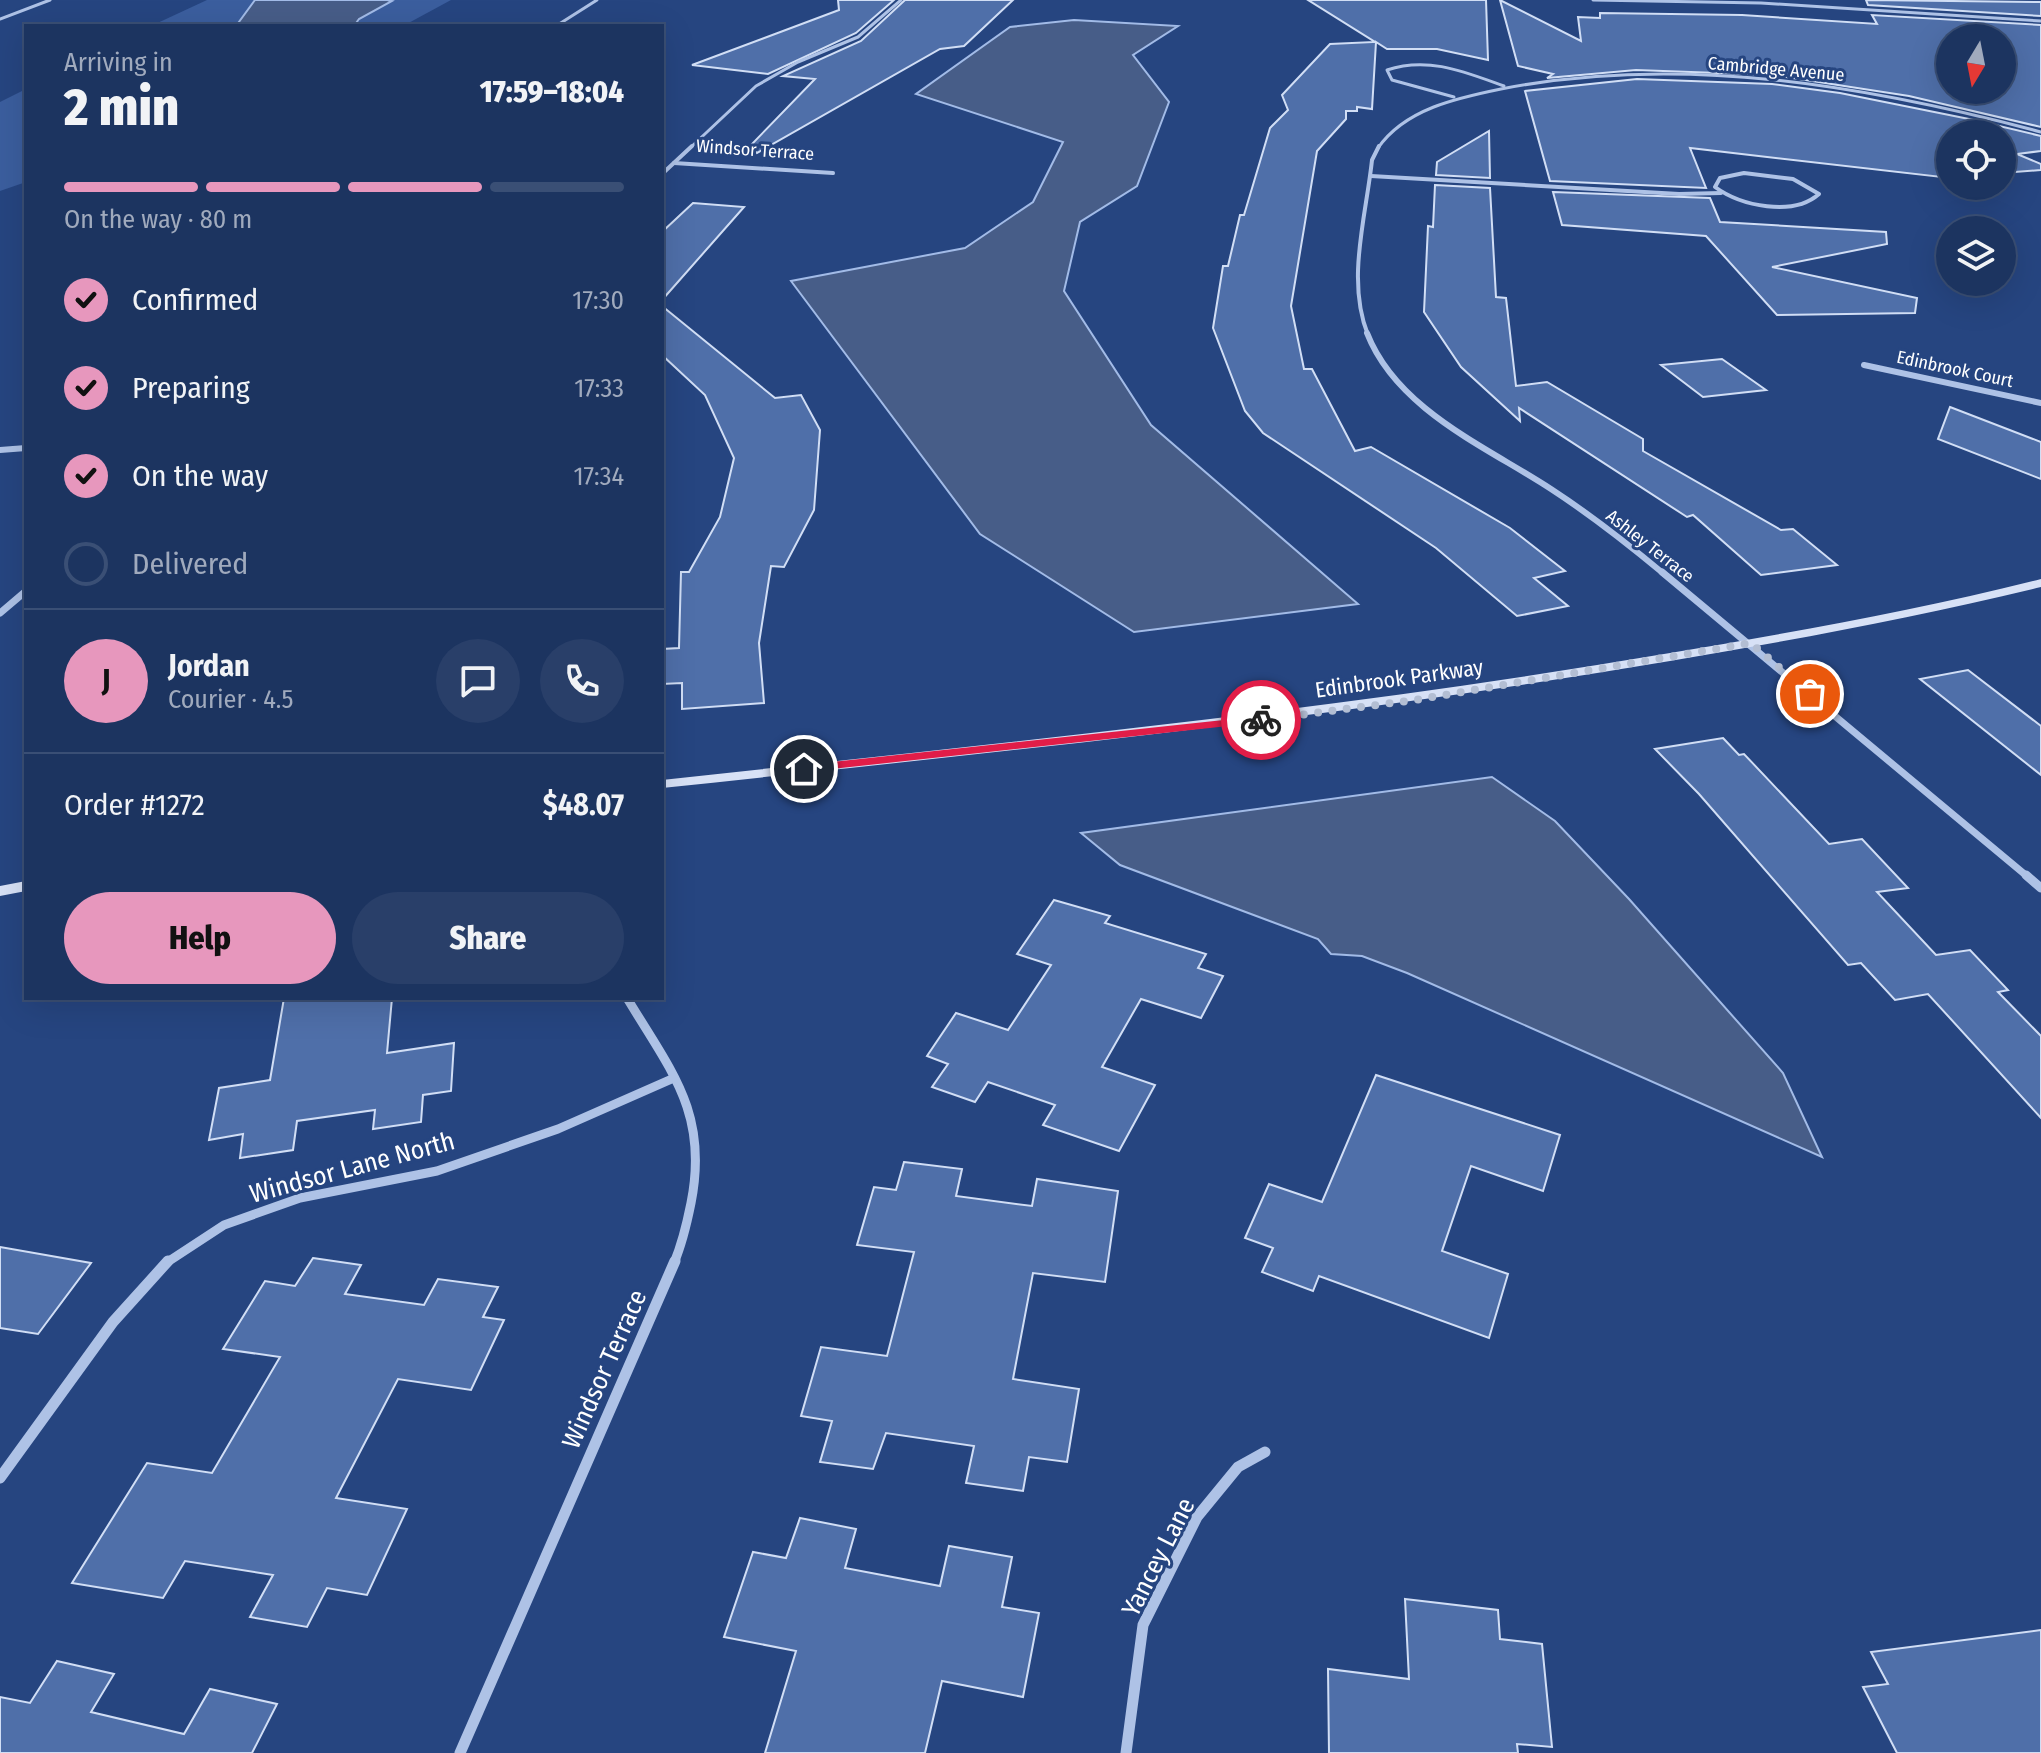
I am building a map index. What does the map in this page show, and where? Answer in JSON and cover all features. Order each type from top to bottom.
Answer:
[{"type":"street","points":[[0,19],[50,0]]},
{"type":"street","points":[[559,24],[597,0]]},
{"type":"street","points":[[664,172],[756,86],[798,62],[858,37],[901,0]]},
{"type":"street","points":[[1593,0],[1736,1],[2041,21]]},
{"type":"street","points":[[1458,98],[1392,80],[1387,70],[1404,64],[1439,65],[1505,87]]},
{"type":"street","name":"Cambridge Avenue","points":[[1505,87],[1613,76],[1775,81],[1885,95],[2039,130]]},
{"type":"street","name":"Ashley Terrace","points":[[1505,87],[1458,98],[1417,114],[1395,127],[1379,143],[1371,176],[1358,290],[1359,317],[1372,347],[1395,377],[1428,409],[1554,490],[1751,643],[2041,888]]},
{"type":"street","name":"Windsor Terrace","points":[[674,163],[833,173]]},
{"type":"street","points":[[1371,176],[1679,194],[1721,193],[1746,202],[1781,206],[1809,203],[1819,194],[1793,179],[1752,173],[1720,178],[1715,187],[1721,193]]},
{"type":"street","name":"Edinbrook Court","points":[[1864,365],[2041,403]]},
{"type":"street","points":[[0,450],[24,448]]},
{"type":"street","name":"Edinbrook Parkway","points":[[664,784],[1263,720],[1415,700],[1751,643],[2041,583]]},
{"type":"street","points":[[0,613],[24,593]]},
{"type":"street","points":[[0,891],[24,886]]},
{"type":"street","name":"Windsor Terrace","points":[[460,1753],[679,1252],[695,1186],[695,1128],[674,1078],[628,1000]]},
{"type":"street","name":"Windsor Lane North","points":[[0,1478],[113,1322],[170,1259],[224,1225],[300,1198],[437,1171],[558,1129],[674,1078]]},
{"type":"street","name":"Yancey Lane","points":[[1126,1753],[1143,1625],[1197,1517],[1238,1467],[1265,1452]]},
{"type":"shaded area","points":[[207,0],[451,0],[407,24],[155,24]]},
{"type":"shaded area","points":[[255,0],[392,1],[355,24],[237,24]]},
{"type":"shaded area","points":[[1074,20],[1178,26],[1133,55],[1169,102],[1137,186],[1080,222],[1064,291],[1151,425],[1358,604],[1134,632],[980,534],[791,281],[965,248],[1033,202],[1063,142],[916,94],[1010,27]]},
{"type":"shaded area","points":[[24,90],[24,183],[0,191],[0,102]]},
{"type":"shaded area","points":[[1492,777],[1555,821],[1629,899],[1783,1073],[1822,1157],[1407,973],[1362,956],[1331,954],[1318,939],[1120,865],[1081,833]]},
{"type":"building","points":[[838,0],[894,0],[856,33],[768,74],[692,65],[839,10]]},
{"type":"building","points":[[905,0],[1013,0],[964,46],[940,49],[757,153],[751,145],[815,79],[783,76],[861,41]]},
{"type":"building","points":[[1308,0],[1486,0],[1488,60],[1437,49],[1387,49],[1376,42],[1372,109],[1357,107],[1357,111],[1346,111],[1346,119],[1317,151],[1291,306],[1304,369],[1312,369],[1355,451],[1371,447],[1510,528],[1565,571],[1534,578],[1568,606],[1517,616],[1436,548],[1263,433],[1245,411],[1213,328],[1223,266],[1228,266],[1240,215],[1244,215],[1270,128],[1288,110],[1282,95],[1330,44],[1375,42]]},
{"type":"building","points":[[1500,0],[1581,41],[1578,17],[1600,18],[1600,13],[1742,15],[1877,24],[1872,15],[2041,25],[2041,127],[1943,104],[2016,104],[2016,24],[1936,24],[1936,102],[1773,75],[1636,70],[1547,78],[1553,74],[1518,66]]},
{"type":"building","points":[[1866,0],[2041,2],[2041,16],[1868,5]]},
{"type":"building","points":[[1637,79],[1772,84],[1840,93],[1974,120],[1936,120],[1936,176],[1690,148],[1706,188],[1550,181],[1525,91]]},
{"type":"building","points":[[2016,130],[2041,136],[2041,151],[2017,154],[2041,164],[2041,170],[2016,172]]},
{"type":"building","points":[[1489,131],[1490,178],[1436,175],[1437,162]]},
{"type":"building","points":[[1435,185],[1490,188],[1496,297],[1506,298],[1516,386],[1547,382],[1643,439],[1643,451],[1781,530],[1793,529],[1837,565],[1761,575],[1693,515],[1687,517],[1519,408],[1520,421],[1461,367],[1424,312],[1428,226],[1433,227]]},
{"type":"building","points":[[1553,192],[1710,198],[1720,222],[1886,232],[1887,244],[1772,267],[1917,298],[1915,313],[1777,315],[1706,236],[1562,225]]},
{"type":"building","points":[[693,203],[744,207],[664,298],[664,230]]},
{"type":"building","points":[[664,308],[775,398],[801,395],[820,430],[814,510],[784,567],[771,566],[759,643],[764,703],[682,709],[682,683],[664,684],[664,649],[679,648],[681,572],[689,572],[720,517],[734,458],[705,395],[664,357]]},
{"type":"building","points":[[1722,359],[1766,390],[1703,397],[1661,365]]},
{"type":"building","points":[[1950,407],[2041,442],[2041,479],[1938,439]]},
{"type":"building","points":[[1968,670],[2041,726],[2041,775],[1920,679]]},
{"type":"building","points":[[1723,738],[1739,755],[1744,754],[1829,844],[1862,839],[1908,888],[1877,892],[1936,955],[1970,950],[2008,990],[1998,992],[2041,1036],[2041,1118],[1928,994],[1895,1000],[1861,963],[1848,965],[1699,794],[1655,749]]},
{"type":"building","points":[[1054,900],[1110,916],[1105,923],[1206,954],[1198,968],[1223,976],[1201,1018],[1141,999],[1102,1067],[1155,1085],[1119,1151],[1043,1125],[1055,1105],[988,1082],[975,1102],[932,1087],[948,1064],[927,1056],[956,1013],[1008,1030],[1051,965],[1017,954]]},
{"type":"building","points":[[284,1000],[392,1000],[387,1053],[454,1043],[451,1091],[423,1095],[421,1122],[373,1129],[375,1110],[297,1121],[293,1150],[240,1158],[243,1134],[209,1140],[219,1088],[270,1080]]},
{"type":"building","points":[[1376,1075],[1560,1135],[1543,1191],[1471,1166],[1442,1251],[1508,1274],[1489,1338],[1319,1276],[1313,1291],[1262,1272],[1273,1248],[1245,1238],[1269,1184],[1322,1202]]},
{"type":"building","points":[[904,1162],[962,1169],[956,1196],[1032,1206],[1037,1179],[1118,1191],[1105,1282],[1033,1273],[1013,1379],[1079,1389],[1067,1462],[1029,1457],[1023,1491],[966,1483],[974,1446],[886,1433],[873,1469],[820,1462],[832,1421],[801,1416],[821,1347],[887,1356],[914,1252],[857,1245],[874,1187],[896,1190]]},
{"type":"building","points":[[0,1247],[91,1263],[38,1334],[0,1328]]},
{"type":"building","points":[[313,1258],[361,1265],[345,1294],[424,1305],[438,1279],[498,1287],[483,1317],[504,1320],[471,1390],[398,1379],[336,1498],[407,1509],[367,1595],[327,1588],[307,1627],[250,1617],[273,1575],[185,1561],[163,1598],[72,1583],[147,1463],[212,1473],[280,1357],[223,1349],[265,1281],[295,1286]]},
{"type":"building","points":[[800,1518],[856,1529],[845,1568],[940,1586],[949,1546],[1012,1557],[1002,1607],[1039,1613],[1023,1697],[942,1681],[925,1753],[765,1753],[796,1651],[724,1637],[753,1552],[786,1558]]},
{"type":"building","points":[[1405,1599],[1498,1610],[1500,1639],[1542,1644],[1552,1747],[1517,1744],[1518,1753],[1329,1753],[1328,1669],[1409,1679]]},
{"type":"building","points":[[2041,1630],[2041,1753],[1897,1753],[1863,1687],[1888,1684],[1871,1652]]},
{"type":"building","points":[[57,1661],[114,1674],[91,1712],[184,1734],[210,1689],[277,1704],[252,1753],[0,1753],[0,1697],[30,1703]]},
{"type":"way so far","points":[[1261,720],[1415,700],[1751,643],[1810,694]]},
{"type":"route","points":[[804,769],[1261,720]]}]
